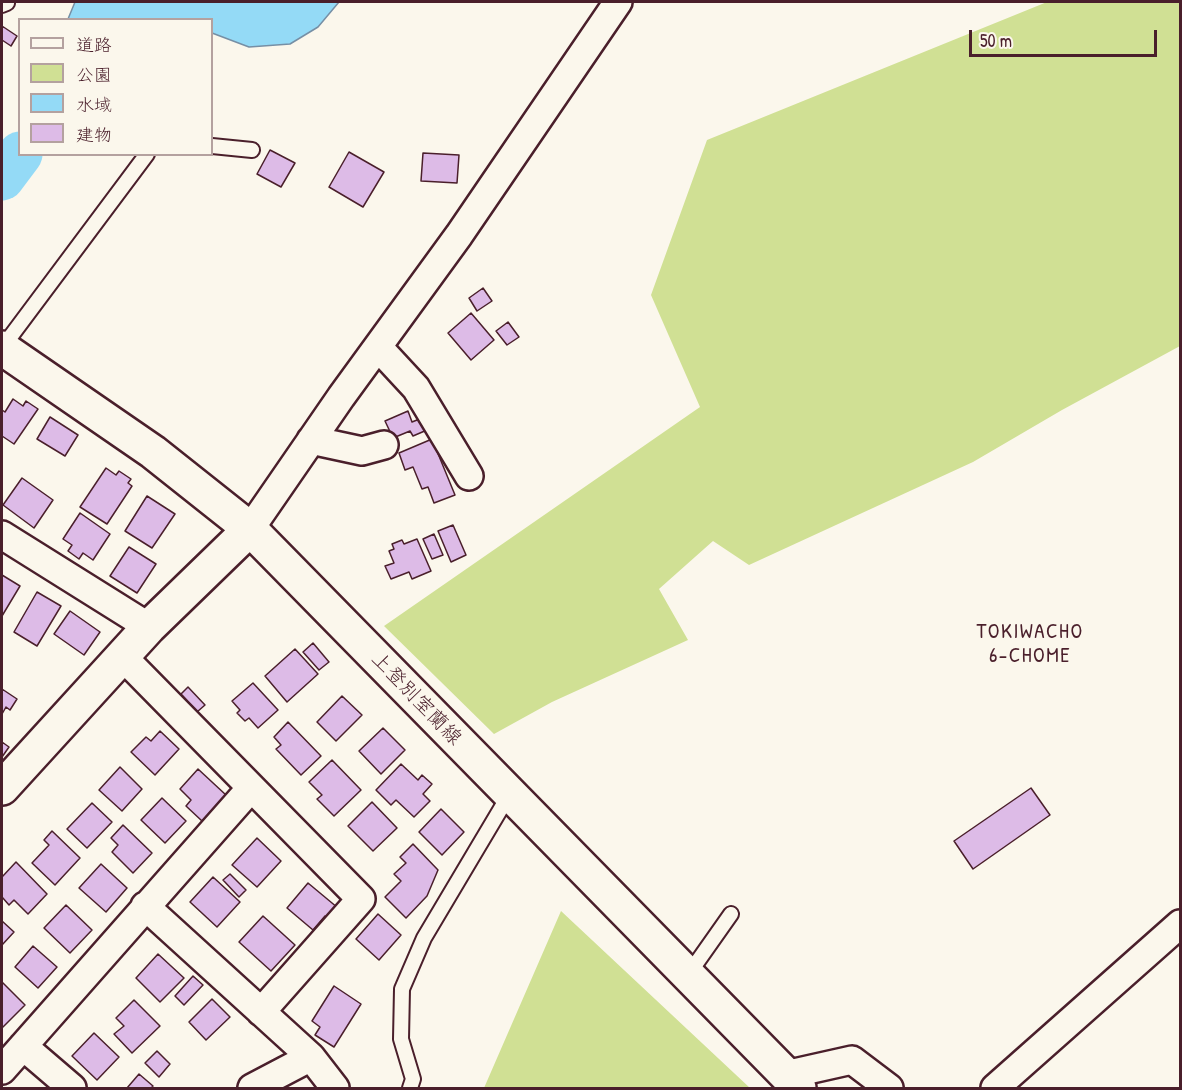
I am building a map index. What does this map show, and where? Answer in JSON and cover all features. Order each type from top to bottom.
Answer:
[{"type":"main road","name":"上登別室蘭線","points":[[2,348],[153,452],[250,529],[792,1082]]},
{"type":"main road","points":[[2,788],[149,627],[250,529]]},
{"type":"street","points":[[250,529],[311,440],[459,235],[618,2]]},
{"type":"street","points":[[378,347],[416,388],[470,476]]},
{"type":"street","points":[[311,440],[362,451],[384,445]]},
{"type":"street","points":[[2,535],[149,627]]},
{"type":"street","points":[[123,657],[361,899],[261,1012]]},
{"type":"street","points":[[2,1070],[251,788]]},
{"type":"street","points":[[145,906],[311,1057],[334,1089]]},
{"type":"street","points":[[995,1089],[1180,924]]},
{"type":"street","points":[[23,1046],[72,1089]]},
{"type":"street","points":[[252,1089],[311,1057]]},
{"type":"street","points":[[792,1082],[852,1060],[889,1089]]},
{"type":"lane","points":[[213,146],[252,150]]},
{"type":"lane","points":[[2,348],[146,156]]},
{"type":"lane","points":[[410,1089],[413,1079],[401,1039],[402,988],[424,938],[509,795]]},
{"type":"lane","points":[[688,975],[731,914]]},
{"type":"green space","points":[[1047,2],[1180,2],[1180,346],[1062,410],[973,462],[749,565],[713,541],[659,589],[688,640],[552,702],[494,734],[384,626],[700,407],[651,295],[707,140]]},
{"type":"green space","points":[[561,911],[750,1088],[484,1088]]},
{"type":"water","points":[[75,2],[339,2],[318,27],[290,44],[249,47],[213,33],[213,18],[68,18]]},
{"type":"building","points":[[2,26],[17,36],[11,46],[2,40]]},
{"type":"building","points":[[270,150],[295,163],[281,187],[257,174]]},
{"type":"building","points":[[349,152],[384,172],[363,207],[329,187]]},
{"type":"building","points":[[423,153],[459,155],[457,183],[421,181]]},
{"type":"building","points":[[483,288],[492,301],[477,311],[469,298]]},
{"type":"building","points":[[471,313],[494,340],[471,360],[448,333]]},
{"type":"building","points":[[508,322],[519,337],[507,345],[496,331]]},
{"type":"building","points":[[13,399],[23,406],[26,401],[38,409],[14,444],[2,436],[2,410],[5,412]]},
{"type":"building","points":[[408,411],[412,422],[422,418],[427,430],[413,436],[410,431],[393,438],[385,421]]},
{"type":"building","points":[[50,417],[78,435],[65,456],[37,439]]},
{"type":"building","points":[[432,439],[455,495],[434,503],[428,487],[422,489],[413,467],[405,470],[399,453]]},
{"type":"building","points":[[106,468],[116,475],[119,471],[131,479],[128,483],[132,486],[107,524],[80,507]]},
{"type":"building","points":[[22,478],[53,500],[34,528],[3,505]]},
{"type":"building","points":[[147,496],[175,514],[152,548],[125,531]]},
{"type":"building","points":[[80,513],[110,534],[93,560],[83,553],[79,559],[68,551],[72,545],[63,539]]},
{"type":"building","points":[[453,525],[466,555],[451,562],[438,531]]},
{"type":"building","points":[[434,534],[443,555],[432,559],[423,539]]},
{"type":"building","points":[[417,539],[431,571],[412,579],[409,572],[391,579],[385,566],[394,563],[389,551],[394,549],[392,544],[402,540],[404,544]]},
{"type":"building","points":[[129,547],[156,564],[137,593],[110,576]]},
{"type":"building","points":[[2,575],[20,586],[2,616]]},
{"type":"building","points":[[37,592],[61,606],[37,646],[14,632]]},
{"type":"building","points":[[70,611],[100,632],[84,655],[54,634]]},
{"type":"building","points":[[313,643],[329,662],[319,670],[303,652]]},
{"type":"building","points":[[295,649],[318,674],[287,702],[265,676]]},
{"type":"building","points":[[253,683],[278,710],[258,728],[249,718],[245,721],[237,713],[240,710],[232,701]]},
{"type":"building","points":[[188,687],[205,705],[197,712],[181,694]]},
{"type":"building","points":[[2,689],[17,699],[10,710],[6,707],[2,714]]},
{"type":"building","points":[[342,696],[362,715],[336,741],[317,722]]},
{"type":"building","points":[[288,722],[321,756],[301,775],[276,749],[281,745],[274,737]]},
{"type":"building","points":[[383,728],[405,750],[381,774],[359,751]]},
{"type":"building","points":[[160,731],[179,749],[155,775],[131,752],[146,737],[151,741]]},
{"type":"building","points":[[2,742],[9,747],[2,757]]},
{"type":"building","points":[[332,760],[361,790],[334,816],[317,799],[322,795],[309,782]]},
{"type":"building","points":[[401,764],[418,780],[422,775],[432,784],[423,794],[430,801],[414,817],[396,800],[391,805],[376,790]]},
{"type":"building","points":[[120,767],[142,789],[122,811],[99,790]]},
{"type":"building","points":[[198,769],[226,795],[202,821],[186,806],[191,800],[180,789]]},
{"type":"building","points":[[1031,788],[1050,815],[973,869],[954,841]]},
{"type":"building","points":[[162,798],[186,821],[165,843],[141,820]]},
{"type":"building","points":[[372,802],[397,828],[373,851],[348,826]]},
{"type":"building","points":[[92,803],[112,822],[87,848],[67,829]]},
{"type":"building","points":[[441,809],[464,832],[442,855],[419,832]]},
{"type":"building","points":[[123,825],[152,853],[133,873],[112,852],[118,845],[111,838]]},
{"type":"building","points":[[52,831],[80,858],[55,885],[32,863],[49,845],[44,840]]},
{"type":"building","points":[[257,838],[281,861],[257,887],[232,865]]},
{"type":"building","points":[[413,844],[438,870],[427,896],[406,918],[385,897],[401,881],[394,874],[406,863],[400,857]]},
{"type":"building","points":[[16,862],[47,894],[28,914],[14,900],[9,905],[2,897],[2,877]]},
{"type":"building","points":[[101,864],[127,888],[106,912],[79,888]]},
{"type":"building","points":[[230,874],[246,890],[239,897],[223,880]]},
{"type":"building","points":[[213,877],[240,902],[217,927],[190,902]]},
{"type":"building","points":[[308,883],[338,908],[328,919],[325,916],[313,930],[287,908]]},
{"type":"building","points":[[66,905],[92,930],[70,953],[44,928]]},
{"type":"building","points":[[378,914],[401,935],[379,960],[356,939]]},
{"type":"building","points":[[263,916],[295,945],[271,971],[239,942]]},
{"type":"building","points":[[2,921],[14,932],[2,945]]},
{"type":"building","points":[[33,946],[57,967],[38,988],[15,967]]},
{"type":"building","points":[[158,954],[184,978],[160,1002],[136,978]]},
{"type":"building","points":[[193,976],[203,985],[184,1005],[175,996]]},
{"type":"building","points":[[2,982],[25,1005],[3,1027],[2,1026]]},
{"type":"building","points":[[334,986],[361,1004],[334,1047],[315,1035],[320,1027],[312,1021]]},
{"type":"building","points":[[212,999],[230,1017],[206,1040],[189,1022]]},
{"type":"building","points":[[134,1000],[160,1026],[132,1053],[114,1034],[124,1026],[116,1018]]},
{"type":"building","points":[[94,1033],[119,1057],[97,1080],[72,1056]]},
{"type":"building","points":[[157,1051],[170,1064],[159,1077],[145,1063]]},
{"type":"building","points":[[139,1074],[153,1086],[151,1088],[127,1088]]},
{"type":"waterway","points":[[2,178],[18,156]]},
{"type":"district","name":"TOKIWACHO 6-CHOME","points":[[1030,644]]}]
